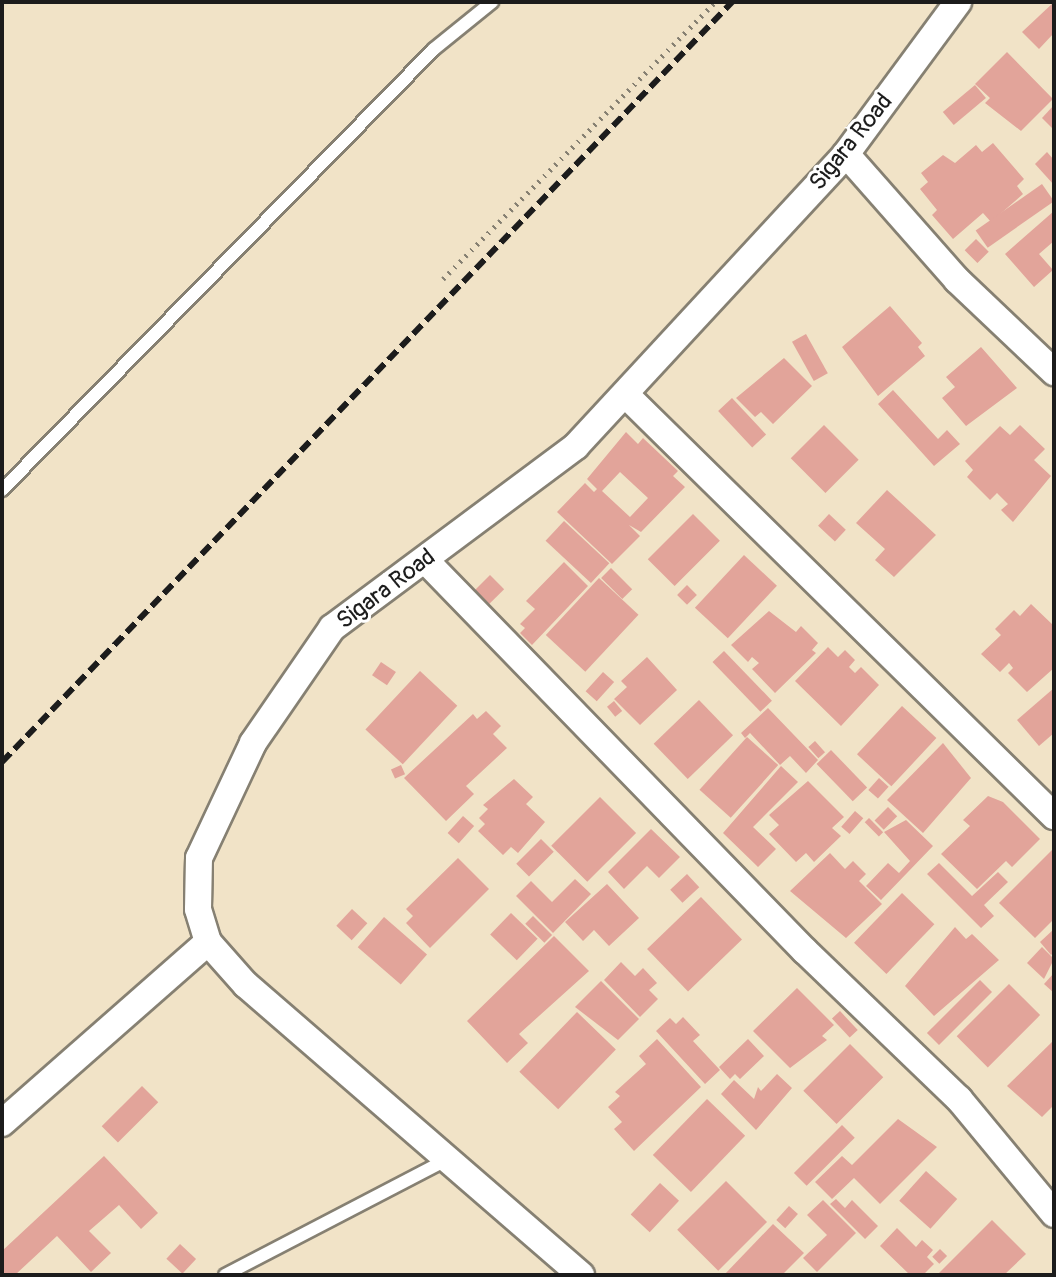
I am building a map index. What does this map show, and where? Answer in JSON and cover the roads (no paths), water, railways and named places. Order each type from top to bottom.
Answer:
[{"type":"street","name":"Sigara Road","points":[[581,1275],[246,985],[208,942],[198,909],[199,858],[253,743],[332,628],[576,446],[846,154],[958,2]]},
{"type":"street","points":[[846,154],[957,280],[1054,372]]},
{"type":"street","points":[[625,394],[1054,816]]},
{"type":"street","points":[[425,560],[805,951],[959,1099],[1054,1214]]},
{"type":"street","points":[[2,1123],[208,942]]},
{"type":"lane","points":[[2,490],[434,49],[492,2]]},
{"type":"lane","points":[[225,1275],[448,1159]]},
{"type":"railway","points":[[2,762],[732,2]]}]
